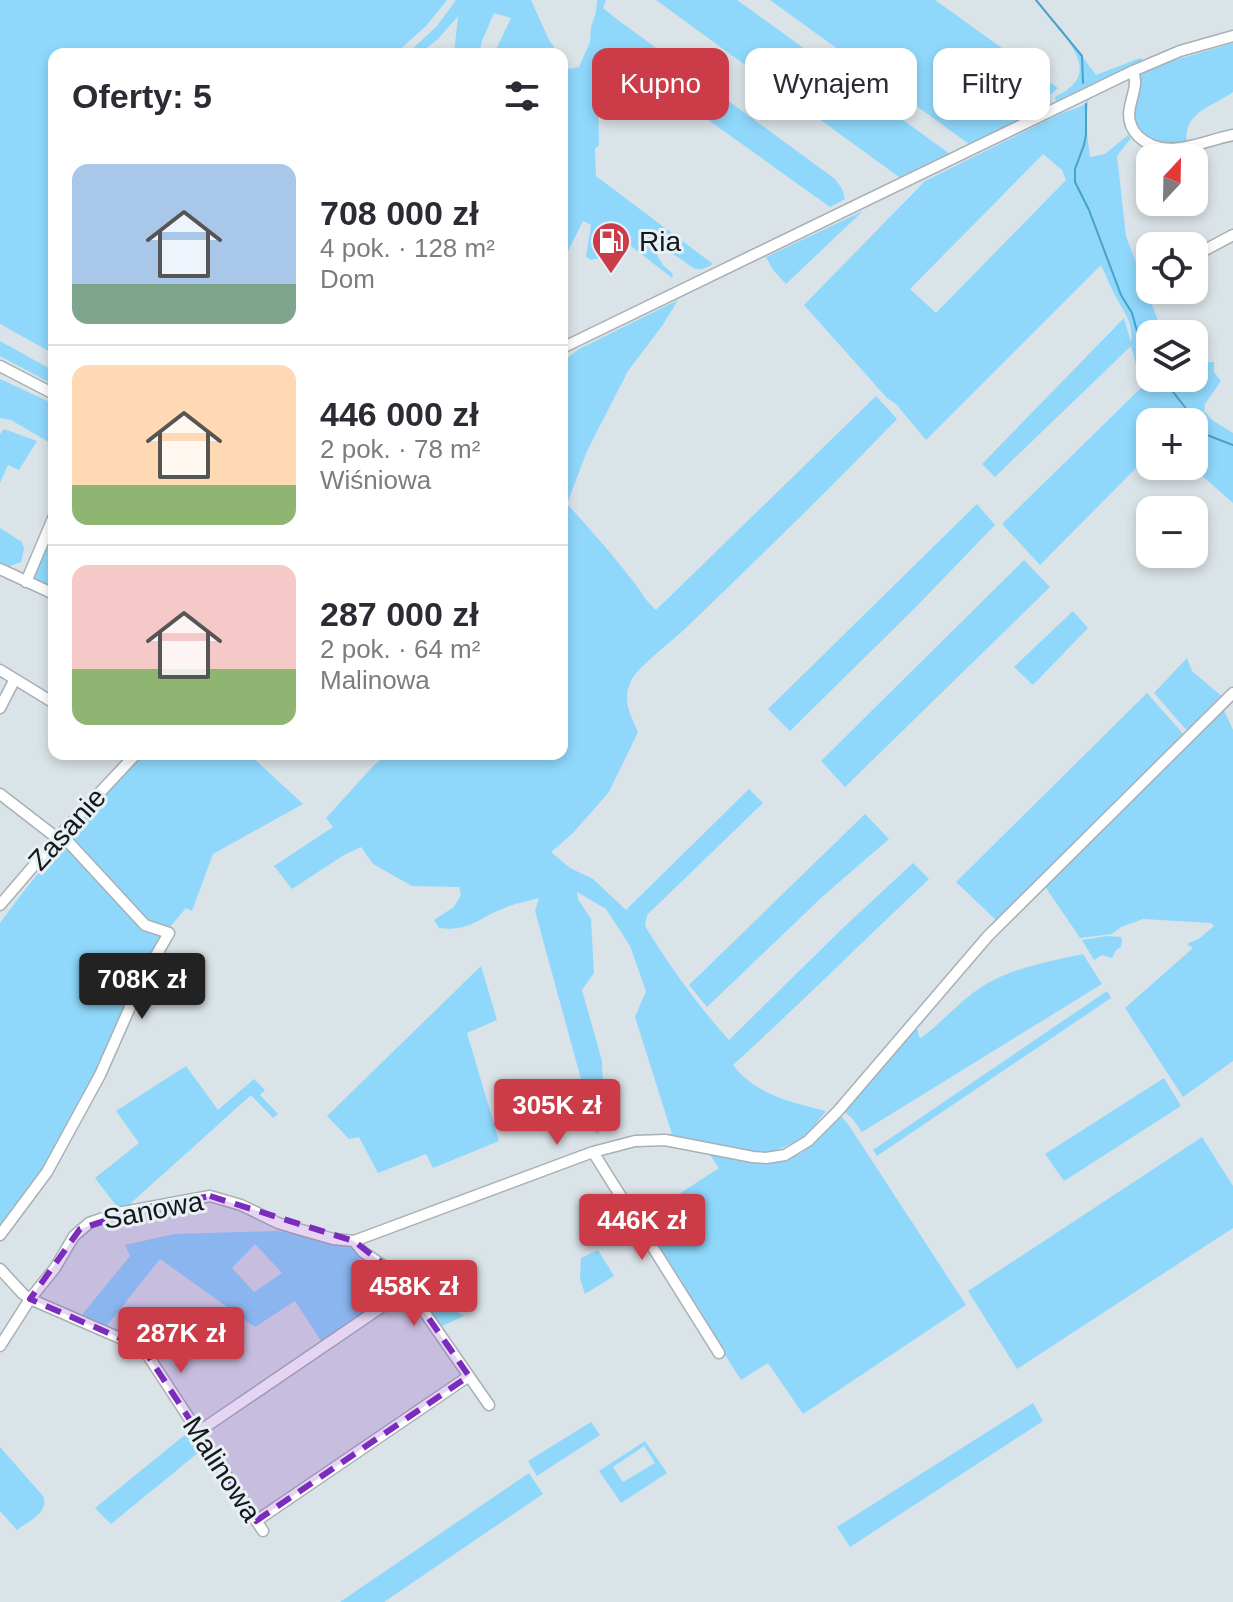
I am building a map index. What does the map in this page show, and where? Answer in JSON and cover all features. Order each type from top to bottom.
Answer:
[{"type":"street","points":[[568,345],[1133,71],[1180,51],[1233,36]]},
{"type":"street","points":[[1133,71],[1136,84],[1129,121],[1135,133],[1150,145],[1165,150],[1176,149],[1233,135]]},
{"type":"street","points":[[1208,248],[1233,235]]},
{"type":"street","points":[[0,366],[48,391]]},
{"type":"street","points":[[26,582],[48,530]]},
{"type":"street","points":[[0,569],[48,591]]},
{"type":"street","points":[[0,670],[48,699]]},
{"type":"street","points":[[0,708],[15,679]]},
{"type":"street","points":[[489,1405],[400,1277],[363,1252],[354,1241],[618,1145],[649,1140],[674,1142],[753,1157],[776,1157],[796,1149],[816,1134],[988,936],[1233,693]]},
{"type":"street","name":"Zasanie","points":[[0,905],[130,760]]},
{"type":"street","points":[[0,794],[59,836],[145,925],[169,933],[142,980],[100,1075],[47,1172],[0,1235]]},
{"type":"street","points":[[593,1152],[719,1353]]},
{"type":"street","name":"Sanowa","points":[[0,1346],[74,1236],[89,1223],[118,1213],[210,1196],[241,1205],[278,1223],[333,1239],[354,1241]]},
{"type":"street","points":[[0,1269],[30,1299]]},
{"type":"street","points":[[198,1432],[408,1289]]},
{"type":"street","name":"Malinowa","points":[[30,1299],[143,1348],[263,1531]]},
{"type":"street","points":[[256,1521],[469,1376]]},
{"type":"highlighted area","points":[[210,1196],[354,1241],[400,1277],[469,1376],[256,1521],[143,1348],[30,1299],[80,1229],[143,1208]]},
{"type":"shaded area","points":[[0,0],[447,0],[426,26],[402,48],[48,48],[48,351],[0,324]]},
{"type":"shaded area","points":[[456,0],[531,0],[555,48],[497,48],[511,18],[494,13],[480,48],[455,48],[458,16],[427,48],[413,48],[437,26]]},
{"type":"shaded area","points":[[597,0],[606,0],[603,8],[656,48],[592,48],[592,120],[598,120],[596,176],[713,264],[702,269],[694,268],[661,249],[656,253],[673,274],[672,278],[604,225],[608,251],[604,257],[591,260],[586,257],[591,225],[583,221],[568,251],[568,67],[579,67],[590,42]]},
{"type":"shaded area","points":[[656,0],[737,0],[803,48],[745,48],[745,65],[729,53],[729,48],[722,48]]},
{"type":"shaded area","points":[[770,0],[935,0],[1002,48],[933,48],[933,118],[917,106],[917,48],[836,48]]},
{"type":"shaded area","points":[[1057,23],[1096,75],[1140,58],[1143,60],[1056,101],[1055,97],[1068,89],[1080,73],[1076,54]]},
{"type":"shaded area","points":[[1233,43],[1233,92],[1194,117],[1189,124],[1187,144],[1160,144],[1142,137],[1132,116],[1141,74],[1172,61]]},
{"type":"shaded area","points":[[1050,82],[1058,88],[1050,95]]},
{"type":"shaded area","points":[[1088,100],[1086,125],[1090,157],[1105,154],[1128,135],[1131,138],[1117,156],[1126,236],[1136,262],[1136,304],[1152,304],[1158,320],[1136,320],[1136,365],[1131,346],[995,477],[982,464],[1124,318],[1131,343],[1129,321],[1101,265],[926,440],[804,305],[925,181],[1082,106]],"holes":[[[1043,154],[1062,170],[1066,180],[936,313],[910,289]]]},
{"type":"shaded area","points":[[729,101],[745,113],[745,120],[754,120],[835,179],[845,199],[830,207],[708,120],[729,120]]},
{"type":"shaded area","points":[[821,120],[903,120],[950,154],[899,177]]},
{"type":"shaded area","points":[[936,120],[1019,120],[969,144]]},
{"type":"shaded area","points":[[863,211],[786,284],[773,270],[766,257]]},
{"type":"shaded area","points":[[678,300],[628,371],[587,451],[568,501],[568,357]]},
{"type":"shaded area","points":[[0,341],[48,368],[48,382],[0,356]]},
{"type":"shaded area","points":[[1208,362],[1214,362],[1214,372],[1221,381],[1204,408],[1136,408],[1136,468],[1040,565],[1002,524],[1137,392],[1208,392]]},
{"type":"shaded area","points":[[0,379],[48,401],[48,442],[11,420],[0,418]]},
{"type":"shaded area","points":[[876,396],[897,419],[635,675],[628,688],[627,701],[638,732],[609,792],[573,833],[551,852],[570,868],[593,879],[626,910],[749,789],[763,803],[647,915],[645,926],[684,985],[729,1040],[913,863],[929,879],[733,1065],[752,1084],[763,1090],[826,1111],[797,1141],[772,1152],[749,1151],[660,1135],[672,1134],[635,1017],[646,991],[630,946],[606,909],[577,892],[591,919],[594,973],[582,990],[602,1061],[608,1126],[596,1134],[535,911],[539,898],[507,907],[467,926],[439,928],[434,920],[454,907],[461,895],[459,887],[412,886],[373,864],[361,847],[292,889],[274,866],[333,827],[326,818],[380,760],[568,760],[568,505],[656,610]]},
{"type":"shaded area","points":[[1208,416],[1233,433],[1233,503],[1207,480]]},
{"type":"shaded area","points":[[4,429],[37,441],[19,470],[8,465],[0,483],[0,434]]},
{"type":"shaded area","points":[[977,504],[995,525],[790,731],[768,709]]},
{"type":"shaded area","points":[[0,528],[22,542],[21,562],[8,567],[0,563]]},
{"type":"shaded area","points":[[44,546],[48,548],[48,586],[32,579]]},
{"type":"shaded area","points":[[1024,560],[1050,587],[845,787],[821,761]]},
{"type":"shaded area","points":[[1073,611],[1088,628],[1033,685],[1014,667]]},
{"type":"shaded area","points":[[1187,658],[1192,671],[1224,698],[1189,733],[1154,693]]},
{"type":"shaded area","points":[[1147,693],[1185,736],[996,920],[956,882]]},
{"type":"shaded area","points":[[1223,708],[1233,730],[1233,1061],[1183,1097],[1125,1008],[1193,948],[1187,944],[1214,926],[1211,923],[1143,919],[1112,934],[1080,938],[1044,885]]},
{"type":"shaded area","points":[[134,760],[255,760],[303,804],[213,854],[192,911],[186,908],[164,934],[97,1075],[43,1172],[0,1231],[0,923],[62,844],[123,909],[68,839],[76,823]]},
{"type":"shaded area","points":[[865,814],[889,839],[822,897],[707,1007],[689,985]]},
{"type":"shaded area","points":[[1121,937],[1121,947],[1112,958],[1102,955],[1094,960],[1082,940]]},
{"type":"shaded area","points":[[1083,954],[1102,984],[862,1132],[842,1110],[913,1026],[921,1038],[970,995],[999,977]]},
{"type":"shaded area","points":[[481,966],[497,1020],[467,1033],[499,1141],[433,1168],[426,1154],[378,1173],[359,1137],[349,1139],[327,1116]]},
{"type":"shaded area","points":[[1107,991],[1111,998],[877,1156],[873,1150]]},
{"type":"shaded area","points":[[186,1066],[218,1110],[254,1079],[265,1090],[260,1095],[278,1114],[273,1118],[251,1095],[121,1212],[95,1178],[139,1143],[116,1111]]},
{"type":"shaded area","points":[[1164,1078],[1181,1106],[1064,1181],[1045,1154]]},
{"type":"shaded area","points":[[840,1115],[966,1305],[803,1414],[768,1363],[741,1380],[639,1220],[719,1168],[710,1155],[751,1162],[790,1158],[814,1144]]},
{"type":"shaded area","points":[[1202,1137],[1233,1186],[1233,1228],[1017,1369],[968,1291]]},
{"type":"shaded area","points":[[277,1231],[356,1246],[403,1286],[321,1341],[295,1301],[255,1327],[160,1259],[105,1328],[80,1317],[130,1256],[125,1245],[174,1234]],"holes":[[[255,1244],[282,1273],[254,1292],[232,1268]]]},
{"type":"shaded area","points":[[598,1250],[614,1276],[585,1294],[580,1279],[581,1258]]},
{"type":"shaded area","points":[[437,1298],[464,1316],[438,1328],[423,1305]]},
{"type":"shaded area","points":[[1033,1403],[1043,1421],[850,1547],[837,1527]]},
{"type":"shaded area","points":[[591,1422],[600,1435],[537,1476],[528,1461]]},
{"type":"shaded area","points":[[192,1429],[204,1448],[111,1524],[95,1508]]},
{"type":"shaded area","points":[[645,1441],[667,1473],[621,1503],[599,1471]],"holes":[[[644,1446],[655,1463],[623,1482],[613,1467]]]},
{"type":"shaded area","points":[[0,1447],[43,1496],[44,1507],[41,1511],[17,1530],[0,1511]]},
{"type":"shaded area","points":[[529,1473],[543,1494],[384,1602],[340,1602]]},
{"type":"waterway","points":[[1036,0],[1082,56],[1083,83]]},
{"type":"waterway","points":[[1086,104],[1086,135],[1075,169],[1075,182],[1136,328]]},
{"type":"waterway","points":[[1173,392],[1207,435],[1233,445]]},
{"type":"place","name":"Ria","points":[[611,275]]}]
